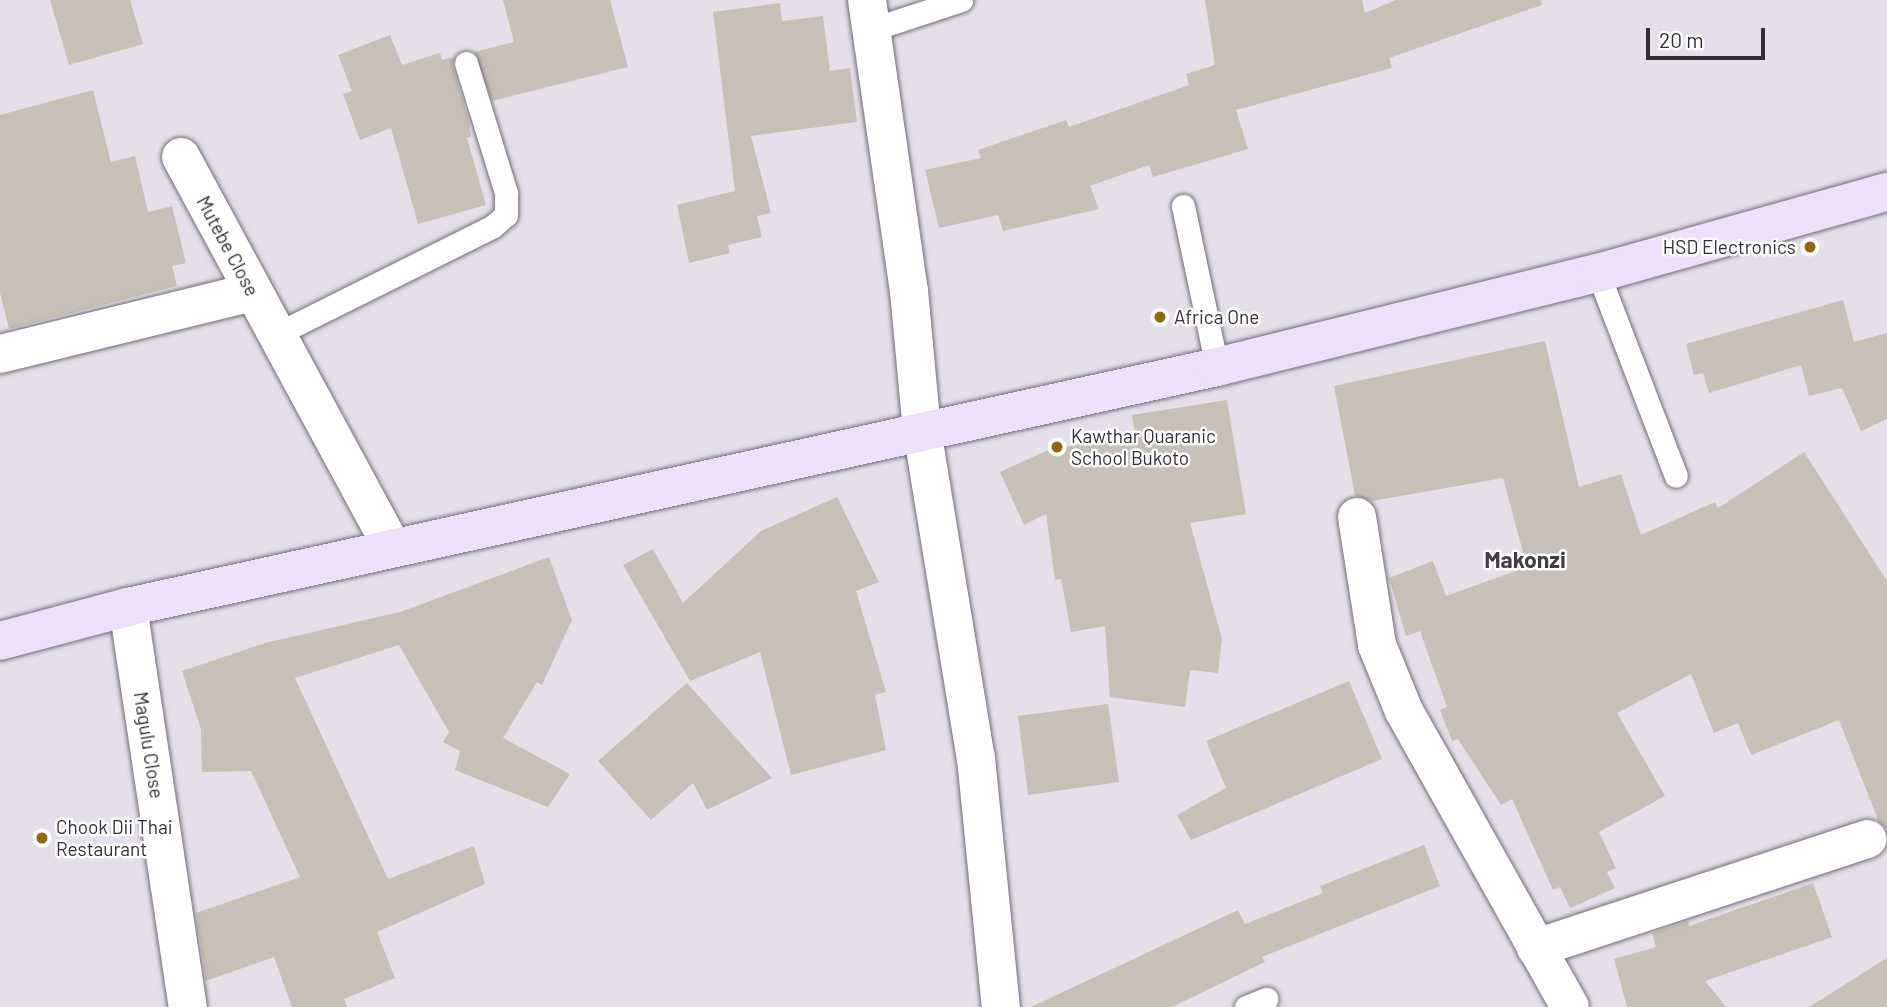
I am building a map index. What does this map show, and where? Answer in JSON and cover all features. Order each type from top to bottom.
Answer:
[{"type":"main road","points":[[0,641],[128,607],[1217,366],[1598,273],[1887,192]]},
{"type":"street","points":[[869,15],[909,291],[922,430],[976,758],[1001,1007]]},
{"type":"street","name":"Mutebe Close","points":[[181,158],[392,548]]},
{"type":"street","points":[[0,354],[253,292]]},
{"type":"street","points":[[1357,517],[1377,645],[1404,712],[1570,1007]]},
{"type":"street","name":"Magulu Close","points":[[128,607],[188,1007]]},
{"type":"street","points":[[1536,948],[1868,839]]},
{"type":"lane","points":[[869,15],[961,0]]},
{"type":"lane","points":[[277,334],[492,227],[506,215],[506,193],[466,63]]},
{"type":"lane","points":[[1183,206],[1217,366]]},
{"type":"lane","points":[[1598,273],[1676,476]]},
{"type":"building","points":[[50,0],[130,0],[143,44],[69,65]]},
{"type":"building","points":[[503,0],[610,0],[628,67],[492,101],[474,52],[514,42]]},
{"type":"building","points":[[1205,0],[1362,0],[1365,13],[1396,0],[1541,0],[1542,5],[1389,58],[1392,68],[1236,110],[1248,149],[1153,177],[1149,165],[1090,186],[1099,209],[1003,231],[998,215],[939,228],[925,170],[981,158],[978,150],[1066,120],[1069,127],[1189,85],[1186,74],[1215,65]]},
{"type":"building","points":[[780,3],[782,21],[823,16],[830,71],[850,68],[857,122],[751,136],[771,213],[757,216],[762,237],[728,245],[730,253],[689,263],[677,205],[735,191],[713,12]]},
{"type":"building","points":[[390,35],[402,65],[440,53],[442,60],[454,57],[453,67],[471,136],[467,138],[486,205],[418,224],[391,128],[360,140],[343,94],[352,91],[338,55]]},
{"type":"building","points":[[93,90],[111,162],[135,156],[148,212],[172,206],[186,263],[172,266],[177,286],[9,329],[0,293],[0,115]]},
{"type":"building","points":[[1843,300],[1854,342],[1887,333],[1887,419],[1861,431],[1842,388],[1809,396],[1801,365],[1709,393],[1703,373],[1694,375],[1686,344]]},
{"type":"building","points":[[1545,341],[1579,487],[1621,474],[1641,535],[1715,502],[1718,508],[1804,452],[1887,581],[1887,829],[1878,820],[1839,720],[1751,755],[1738,723],[1714,733],[1691,674],[1617,713],[1665,796],[1599,832],[1616,868],[1607,872],[1615,888],[1570,908],[1560,887],[1553,890],[1512,799],[1501,805],[1458,739],[1452,741],[1440,710],[1447,707],[1420,631],[1406,636],[1389,578],[1433,561],[1446,596],[1527,567],[1503,478],[1372,501],[1355,495],[1334,386]]},
{"type":"building","points":[[1227,400],[1246,514],[1190,523],[1222,639],[1218,673],[1190,670],[1185,707],[1110,697],[1105,626],[1071,632],[1061,579],[1055,580],[1046,514],[1024,525],[1000,472],[1046,451],[1135,433],[1132,415]]},
{"type":"building","points":[[837,497],[879,582],[856,591],[886,692],[875,695],[886,750],[791,775],[760,652],[690,681],[623,565],[653,549],[683,603],[761,531]]},
{"type":"building","points":[[549,557],[572,620],[542,685],[537,682],[503,738],[570,774],[548,807],[455,770],[460,751],[443,742],[449,732],[399,645],[295,678],[388,879],[474,846],[485,884],[377,932],[395,978],[344,999],[347,1007],[292,1007],[274,957],[206,981],[196,913],[300,877],[251,771],[202,772],[201,729],[182,671],[265,643],[400,612]]},
{"type":"building","points":[[1349,681],[1382,759],[1191,840],[1177,815],[1226,788],[1206,741]]},
{"type":"building","points":[[687,683],[772,778],[707,810],[693,783],[651,820],[598,761]]},
{"type":"building","points":[[1108,704],[1119,782],[1028,795],[1018,716]]},
{"type":"building","points":[[1424,845],[1440,886],[1262,957],[1265,962],[1172,1007],[1031,1007],[1238,910],[1245,924],[1323,893],[1320,886]]},
{"type":"building","points":[[1813,883],[1832,937],[1705,981],[1726,1007],[1627,1007],[1614,959],[1656,947],[1652,933],[1688,921],[1689,926]]},
{"type":"building","points":[[1887,958],[1887,1007],[1809,1007]]},
{"type":"place","name":"HSD Electronics","points":[[1810,247]]},
{"type":"place","name":"Africa One","points":[[1160,317]]},
{"type":"place","name":"Kawthar Quaranic School Bukoto","points":[[1057,447]]},
{"type":"place","name":"Chook Dii Thai Restaurant","points":[[42,838]]},
{"type":"district","name":"Makonzi","points":[[1525,559]]}]
